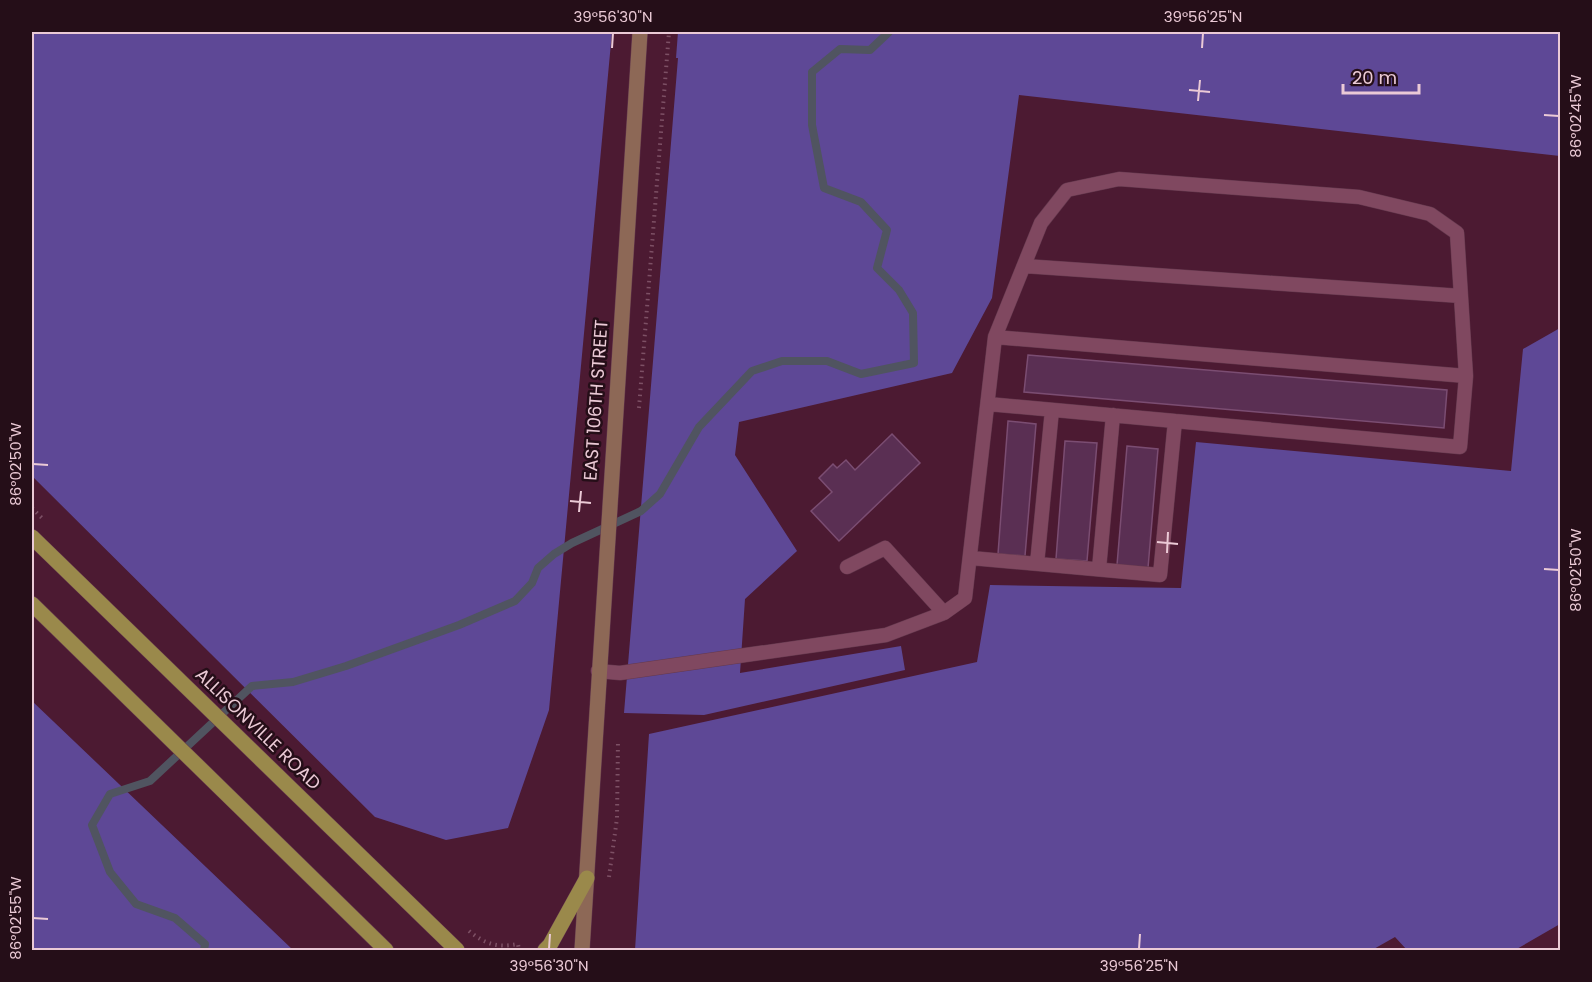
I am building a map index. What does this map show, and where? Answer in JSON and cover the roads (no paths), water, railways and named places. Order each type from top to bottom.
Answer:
[{"type":"main road","name":"EAST 106TH STREET","points":[[582,951],[603,586],[640,32]]},
{"type":"main road","name":"ALLISONVILLE ROAD","points":[[32,537],[453,946],[468,951]]},
{"type":"main road","points":[[32,604],[387,951]]},
{"type":"main road","points":[[545,951],[587,878]]},
{"type":"lane","points":[[598,671],[620,673],[886,635],[944,613],[965,598],[995,337],[1041,223],[1067,190],[1119,179],[1359,197],[1430,214],[1457,233],[1466,376],[1460,447],[988,404]]},
{"type":"lane","points":[[1024,266],[1461,296]]},
{"type":"lane","points":[[995,337],[1466,376]]},
{"type":"lane","points":[[1037,564],[1052,410]]},
{"type":"lane","points":[[1099,569],[1113,415]]},
{"type":"lane","points":[[971,558],[1160,575],[1175,421]]},
{"type":"lane","points":[[848,567],[885,548],[944,613]]},
{"type":"waterway","points":[[204,950],[205,944],[175,918],[136,904],[110,872],[92,825],[110,794],[150,781],[252,686],[293,682],[346,666],[459,625],[515,601],[532,583],[538,568],[554,554],[572,543],[641,511],[660,494],[699,427],[752,371],[782,361],[827,361],[861,374],[914,363],[913,313],[899,290],[877,268],[887,230],[861,202],[824,188],[812,125],[812,72],[840,49],[870,50],[889,32]]}]
